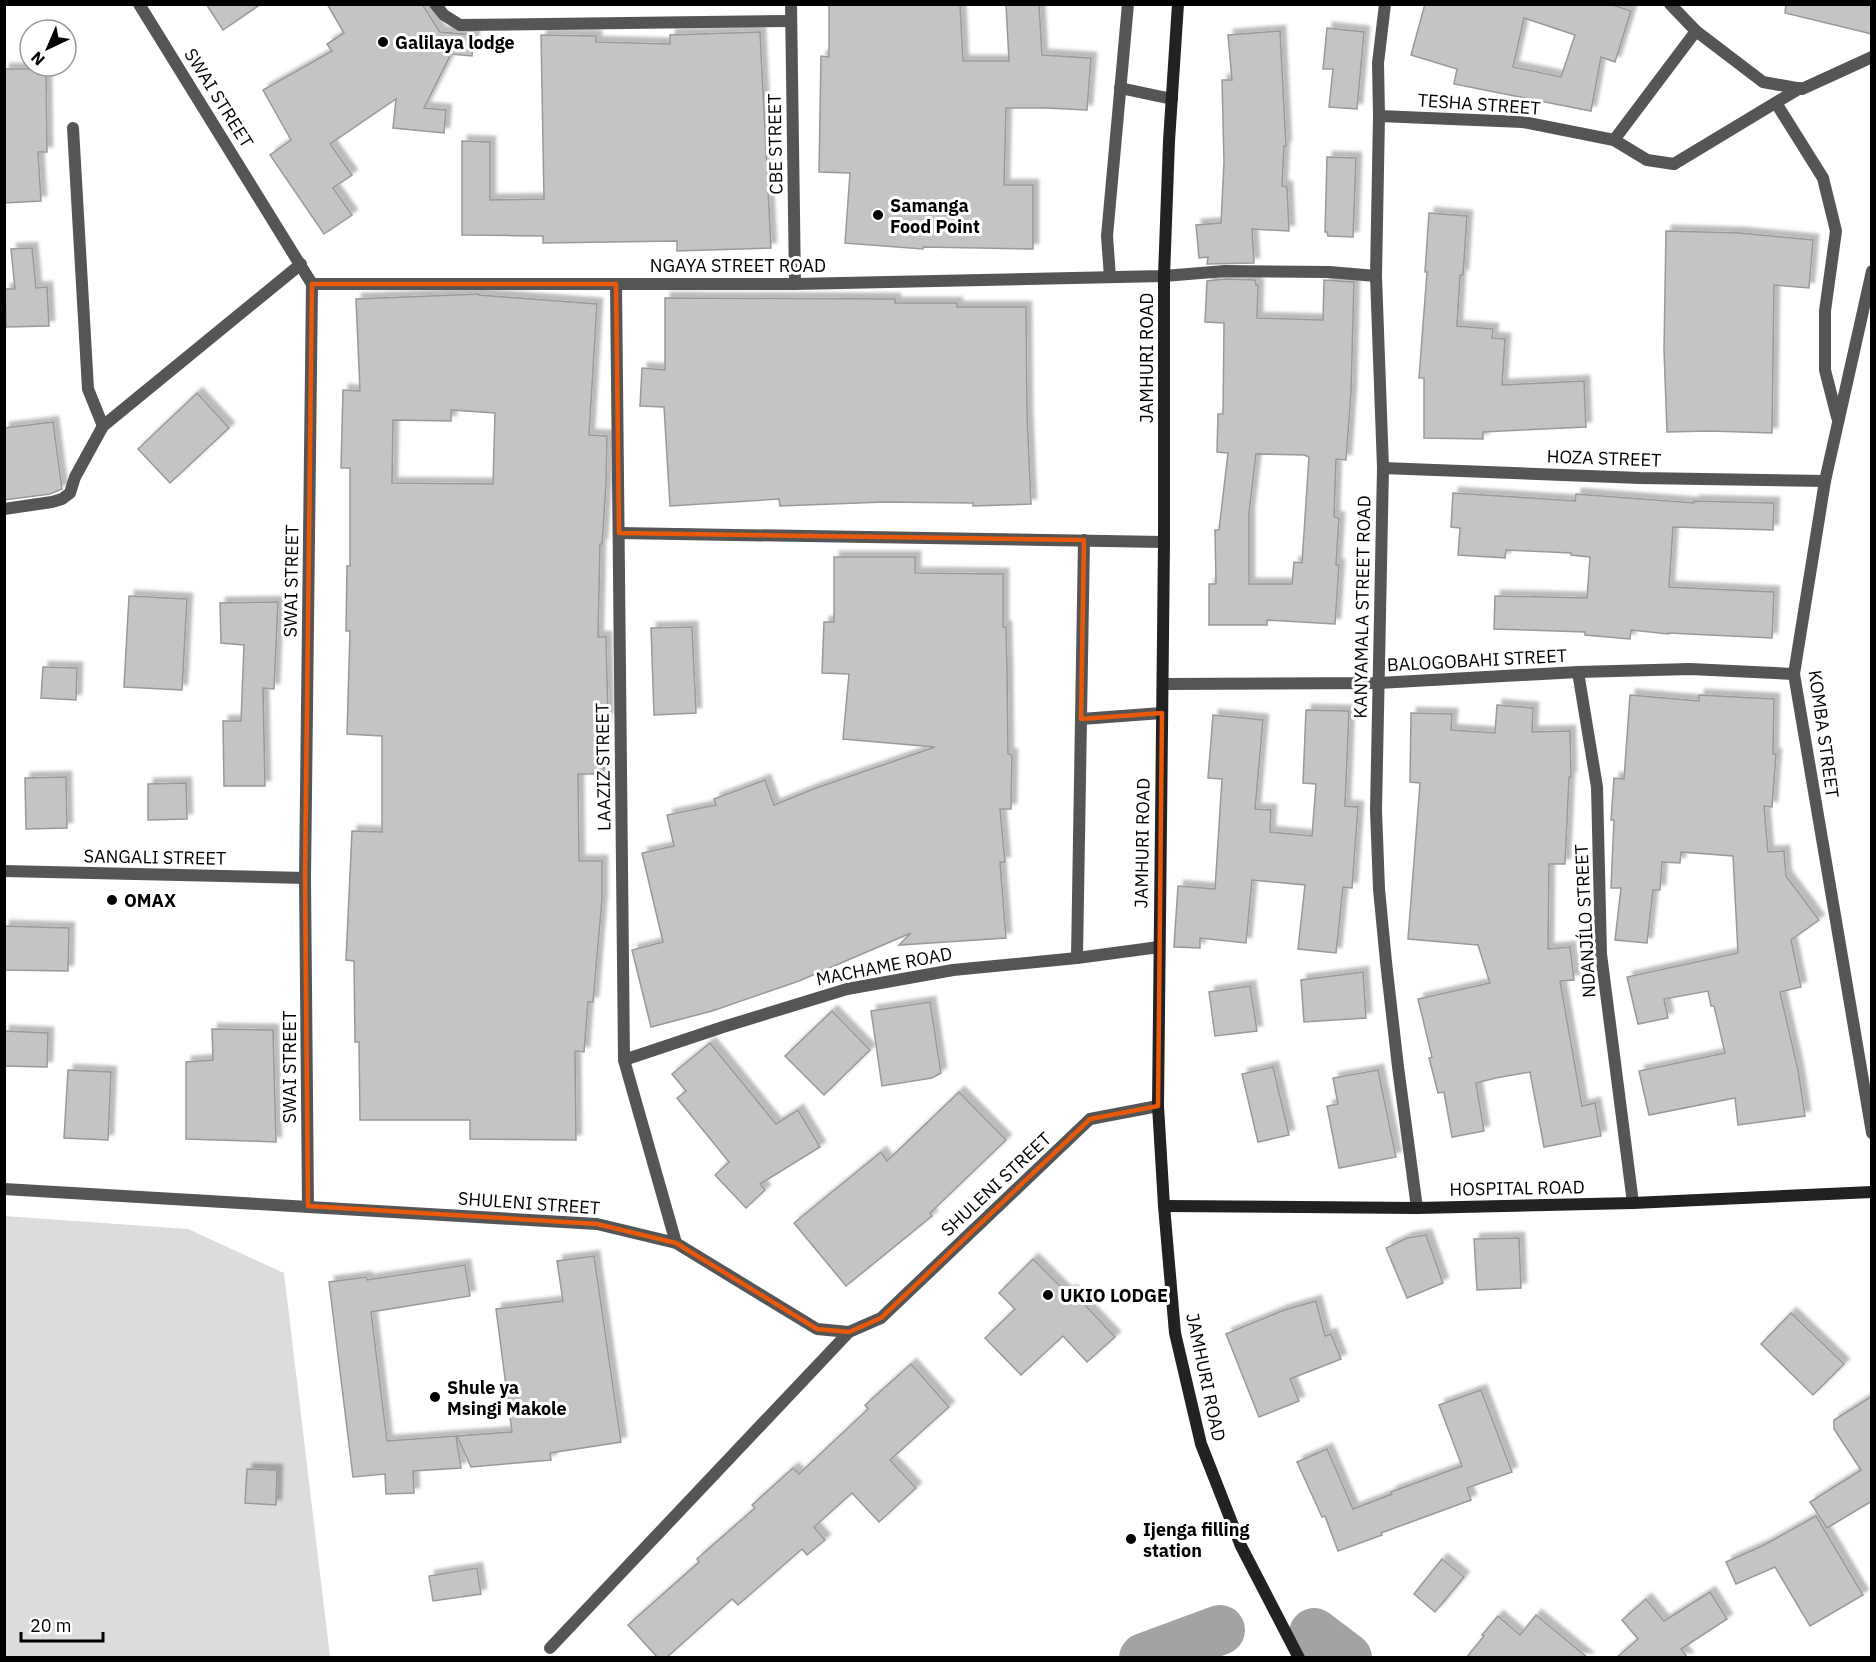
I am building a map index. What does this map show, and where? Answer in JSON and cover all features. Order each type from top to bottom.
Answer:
[{"type":"main road","name":"JAMHURI ROAD","points":[[1178,4],[1164,276],[1163,684],[1158,1106],[1164,1206],[1175,1333],[1201,1444],[1241,1546],[1299,1658]]},
{"type":"main road","name":"HOSPITAL ROAD","points":[[1164,1206],[1417,1208],[1633,1203],[1872,1192]]},
{"type":"street","name":"SWAI STREET","points":[[139,4],[312,284],[305,878],[308,1206]]},
{"type":"street","points":[[435,4],[444,15],[460,25],[791,21]]},
{"type":"street","name":"CBE STREET","points":[[791,4],[795,284]]},
{"type":"street","points":[[1110,277],[1107,236],[1128,4]]},
{"type":"street","name":"KANYAMALA STREET ROAD","points":[[1384,4],[1378,63],[1377,276],[1383,468],[1376,810],[1379,889],[1398,1067],[1417,1208]]},
{"type":"street","points":[[1670,4],[1696,31],[1762,82],[1800,88]]},
{"type":"street","points":[[1614,140],[1696,31]]},
{"type":"street","name":"TESHA STREET","points":[[1379,116],[1522,122],[1614,140],[1647,160],[1674,164],[1800,88],[1872,57]]},
{"type":"street","points":[[1120,88],[1172,99]]},
{"type":"street","points":[[1776,103],[1823,178],[1836,231],[1825,311],[1825,370],[1838,421]]},
{"type":"street","points":[[73,128],[88,388],[103,426]]},
{"type":"street","points":[[4,509],[52,502],[70,493],[75,477],[103,426],[301,264]]},
{"type":"street","points":[[1164,276],[1225,270],[1329,272],[1377,276]]},
{"type":"street","name":"KOMBA STREET","points":[[1872,271],[1825,481],[1794,674],[1872,1133]]},
{"type":"street","name":"NGAYA STREET ROAD","points":[[312,284],[795,284],[1164,276]]},
{"type":"street","name":"LAAZIZ STREET","points":[[616,284],[624,1060],[676,1243]]},
{"type":"street","name":"HOZA STREET","points":[[1383,468],[1640,478],[1825,481]]},
{"type":"street","points":[[619,532],[1164,542]]},
{"type":"street","points":[[1077,958],[1084,540]]},
{"type":"street","name":"BALOGOBAHI STREET","points":[[1163,684],[1378,683],[1578,672],[1690,669],[1794,674]]},
{"type":"street","name":"NDANJÍLO STREET","points":[[1578,672],[1597,787],[1601,954],[1633,1203]]},
{"type":"street","points":[[1081,719],[1162,713]]},
{"type":"street","name":"SANGALI STREET","points":[[4,871],[305,878]]},
{"type":"street","name":"MACHAME ROAD","points":[[624,1060],[847,989],[953,970],[1077,958],[1159,947]]},
{"type":"street","name":"SHULENI STREET","points":[[4,1189],[597,1224],[676,1243],[818,1329],[849,1332],[881,1318],[1090,1119],[1158,1106]]},
{"type":"street","points":[[550,1648],[849,1332]]},
{"type":"highlighted area","points":[[312,284],[616,284],[619,533],[1084,540],[1081,719],[1162,713],[1158,1106],[1090,1119],[881,1318],[849,1332],[817,1329],[676,1243],[597,1224],[308,1206],[305,878]]},
{"type":"shaded area","points":[[4,1216],[188,1229],[284,1273],[330,1657],[5,1657]]},
{"type":"building","points":[[206,4],[261,4],[223,30]]},
{"type":"building","points":[[327,4],[422,4],[440,32],[474,35],[472,56],[451,54],[424,108],[446,110],[444,133],[393,128],[396,99],[330,144],[352,175],[333,188],[352,215],[324,234],[270,155],[291,140],[263,90],[332,51],[327,44],[344,33]]},
{"type":"building","points":[[829,4],[960,4],[963,61],[1009,61],[1006,4],[1039,4],[1042,55],[1091,58],[1087,110],[1006,108],[1004,185],[1033,185],[1033,249],[923,247],[923,249],[845,243],[850,173],[819,172],[821,56],[829,57]]},
{"type":"building","points":[[1425,4],[1610,4],[1631,11],[1615,62],[1601,57],[1591,111],[1454,84],[1457,69],[1411,55]],"holes":[[[1524,18],[1575,35],[1561,77],[1513,67]]]},
{"type":"building","points":[[1786,4],[1872,4],[1872,34],[1785,13]]},
{"type":"building","points":[[1327,28],[1364,32],[1357,109],[1329,107],[1333,69],[1323,69]]},
{"type":"building","points":[[1280,31],[1286,146],[1284,146],[1282,186],[1287,187],[1289,231],[1252,229],[1254,263],[1207,264],[1208,257],[1199,258],[1196,225],[1221,223],[1224,162],[1222,80],[1232,80],[1228,35]]},
{"type":"building","points":[[760,32],[771,248],[677,251],[677,241],[543,243],[543,236],[462,235],[462,141],[490,142],[490,200],[544,199],[541,35],[596,36],[596,42],[670,44],[670,35]]},
{"type":"building","points":[[4,69],[18,69],[18,78],[46,78],[47,152],[38,152],[41,201],[4,203]]},
{"type":"building","points":[[1327,157],[1356,158],[1353,237],[1328,236],[1325,232]]},
{"type":"building","points":[[1429,213],[1467,216],[1457,326],[1493,329],[1492,338],[1505,339],[1502,385],[1584,381],[1586,427],[1483,432],[1483,439],[1424,438],[1424,378],[1419,378]]},
{"type":"building","points":[[1666,231],[1740,233],[1813,240],[1809,288],[1774,285],[1772,433],[1667,432],[1664,349]]},
{"type":"building","points":[[32,248],[36,288],[47,287],[49,326],[6,327],[5,289],[15,289],[11,249]]},
{"type":"building","points":[[1255,280],[1258,285],[1257,318],[1323,320],[1324,280],[1354,282],[1351,393],[1346,460],[1336,459],[1334,517],[1339,518],[1336,565],[1339,565],[1335,624],[1267,620],[1267,625],[1209,625],[1209,584],[1216,584],[1215,530],[1219,530],[1228,453],[1217,452],[1218,414],[1223,414],[1224,323],[1205,322],[1207,281]],"holes":[[[1256,454],[1309,457],[1302,563],[1294,562],[1292,584],[1249,584],[1249,513]]]},
{"type":"building","points":[[479,294],[597,304],[589,435],[607,436],[606,484],[602,544],[600,544],[598,637],[606,637],[608,717],[604,737],[604,774],[578,774],[579,861],[602,861],[602,899],[593,1002],[588,1002],[584,1052],[575,1051],[576,1140],[470,1139],[470,1120],[360,1120],[359,1042],[355,1042],[354,961],[346,960],[352,831],[382,832],[382,736],[347,734],[350,631],[346,631],[347,566],[350,566],[350,468],[341,468],[343,390],[360,391],[356,299]],"holes":[[[451,410],[495,413],[493,484],[392,483],[393,420],[451,421]]]},
{"type":"building","points":[[665,298],[895,299],[895,303],[957,303],[957,307],[1026,307],[1031,504],[973,506],[973,503],[884,502],[780,506],[779,499],[670,506],[664,407],[640,406],[642,368],[665,370]]},
{"type":"building","points":[[197,393],[229,428],[170,483],[138,449]]},
{"type":"building","points":[[53,422],[62,489],[50,494],[4,500],[4,428]]},
{"type":"building","points":[[1453,493],[1575,501],[1576,494],[1694,503],[1694,501],[1774,503],[1773,530],[1673,527],[1669,587],[1774,592],[1772,638],[1668,634],[1631,630],[1630,639],[1585,635],[1585,632],[1494,629],[1495,596],[1587,598],[1590,557],[1571,555],[1571,553],[1506,550],[1505,558],[1458,555],[1460,528],[1451,527]]},
{"type":"building","points":[[834,557],[915,557],[915,573],[1003,574],[1008,754],[1012,755],[1011,809],[1000,809],[1005,862],[1000,862],[1006,938],[899,945],[911,933],[799,981],[712,1011],[651,1027],[632,950],[663,942],[642,853],[674,846],[667,815],[716,805],[714,799],[765,780],[774,805],[935,747],[843,739],[849,674],[822,673],[824,622],[834,622]]},
{"type":"building","points":[[129,596],[187,599],[182,690],[124,687]]},
{"type":"building","points":[[278,602],[274,689],[263,688],[265,786],[224,786],[223,721],[241,721],[244,645],[221,643],[220,603]]},
{"type":"building","points":[[692,627],[696,713],[654,715],[651,628]]},
{"type":"building","points":[[43,667],[77,668],[76,700],[41,698]]},
{"type":"building","points":[[1630,695],[1699,701],[1699,695],[1774,699],[1773,754],[1776,754],[1772,807],[1764,806],[1768,852],[1784,851],[1786,876],[1819,920],[1791,940],[1801,987],[1780,992],[1798,1070],[1805,1116],[1738,1125],[1735,1098],[1649,1115],[1639,1071],[1725,1053],[1714,1006],[1711,1006],[1708,991],[1664,999],[1668,1018],[1638,1024],[1627,977],[1738,953],[1733,856],[1681,852],[1680,863],[1662,862],[1660,890],[1653,890],[1647,943],[1615,940],[1621,888],[1611,888],[1614,820],[1611,820],[1614,778],[1624,779]]},
{"type":"building","points":[[1497,705],[1533,708],[1532,732],[1570,731],[1571,777],[1569,777],[1565,864],[1549,864],[1548,949],[1570,947],[1574,980],[1560,981],[1582,1106],[1595,1103],[1601,1136],[1544,1147],[1530,1072],[1476,1083],[1484,1131],[1452,1137],[1444,1092],[1438,1093],[1429,1058],[1432,1057],[1418,999],[1490,983],[1478,945],[1408,939],[1420,783],[1410,782],[1411,713],[1452,714],[1451,730],[1495,733]]},
{"type":"building","points":[[1306,710],[1349,711],[1345,806],[1358,807],[1352,888],[1343,887],[1336,953],[1298,949],[1305,885],[1252,880],[1246,943],[1200,938],[1200,948],[1174,947],[1178,886],[1215,889],[1222,779],[1208,778],[1213,715],[1263,720],[1255,809],[1271,810],[1270,832],[1312,836],[1316,784],[1303,783]]},
{"type":"building","points":[[66,777],[67,828],[26,829],[25,778]]},
{"type":"building","points":[[186,783],[187,819],[148,820],[148,784]]},
{"type":"building","points":[[4,926],[69,928],[68,971],[4,970]]},
{"type":"building","points":[[1363,972],[1366,1018],[1304,1022],[1301,980]]},
{"type":"building","points":[[1250,986],[1257,1031],[1215,1036],[1209,992]]},
{"type":"building","points":[[930,1002],[941,1073],[932,1078],[882,1086],[871,1011]]},
{"type":"building","points":[[832,1011],[870,1050],[824,1095],[785,1056]]},
{"type":"building","points":[[212,1029],[273,1030],[276,1142],[186,1139],[186,1062],[213,1060]]},
{"type":"building","points":[[4,1031],[48,1033],[47,1067],[4,1066]]},
{"type":"building","points":[[710,1043],[776,1124],[798,1110],[820,1147],[760,1184],[765,1190],[746,1208],[715,1175],[729,1162],[677,1098],[686,1091],[672,1074]]},
{"type":"building","points":[[1273,1067],[1289,1135],[1258,1142],[1242,1074]]},
{"type":"building","points":[[68,1070],[111,1072],[108,1140],[64,1138]]},
{"type":"building","points":[[1378,1070],[1396,1157],[1339,1168],[1327,1106],[1338,1104],[1333,1078]]},
{"type":"building","points":[[959,1092],[1006,1140],[930,1213],[932,1216],[846,1286],[794,1223],[881,1152],[887,1161]]},
{"type":"building","points":[[1426,1235],[1443,1283],[1407,1298],[1386,1248],[1407,1238]]},
{"type":"building","points":[[1519,1238],[1521,1288],[1477,1290],[1474,1239]]},
{"type":"building","points":[[594,1256],[621,1442],[550,1453],[551,1460],[471,1467],[457,1436],[512,1432],[496,1309],[563,1301],[557,1261]]},
{"type":"building","points":[[1033,1259],[1067,1293],[1071,1290],[1115,1337],[1087,1362],[1063,1336],[1021,1375],[985,1338],[1015,1309],[999,1293]]},
{"type":"building","points":[[465,1265],[470,1296],[371,1312],[387,1441],[456,1436],[461,1468],[413,1471],[414,1493],[386,1494],[385,1474],[353,1477],[329,1282],[366,1277],[367,1280]]},
{"type":"building","points":[[1316,1301],[1325,1336],[1331,1334],[1341,1359],[1290,1379],[1299,1401],[1259,1417],[1226,1334],[1284,1310]]},
{"type":"building","points":[[1791,1313],[1844,1364],[1813,1395],[1761,1344]]},
{"type":"building","points":[[911,1364],[949,1407],[890,1460],[916,1488],[879,1522],[852,1493],[814,1527],[825,1540],[807,1555],[802,1549],[738,1605],[732,1599],[666,1658],[658,1658],[628,1625],[699,1562],[697,1559],[755,1508],[752,1505],[793,1468],[799,1474],[868,1409],[865,1405]]},
{"type":"building","points":[[1481,1390],[1512,1472],[1467,1488],[1471,1500],[1338,1551],[1325,1516],[1322,1517],[1297,1462],[1327,1449],[1353,1509],[1392,1494],[1391,1492],[1462,1466],[1439,1405]]},
{"type":"building","points":[[1872,1396],[1872,1501],[1827,1528],[1810,1502],[1861,1470],[1834,1429],[1834,1420]]},
{"type":"building","points":[[247,1469],[277,1470],[276,1505],[245,1503]]},
{"type":"building","points":[[1816,1516],[1863,1595],[1810,1626],[1775,1567],[1736,1584],[1726,1562],[1764,1545]]},
{"type":"building","points":[[1442,1559],[1464,1577],[1435,1612],[1414,1594]]},
{"type":"building","points":[[477,1568],[481,1594],[433,1601],[429,1576]]},
{"type":"building","points":[[1710,1592],[1727,1619],[1681,1649],[1688,1658],[1616,1658],[1638,1639],[1622,1620],[1646,1599],[1664,1621]]},
{"type":"building","points":[[1536,1615],[1588,1658],[1466,1658],[1498,1616],[1520,1635]]},
{"type":"waterway","points":[[1144,1658],[1220,1630]]},
{"type":"waterway","points":[[1314,1633],[1347,1658]]},
{"type":"place","name":"Galilaya lodge","points":[[383,42]]},
{"type":"place","name":"Samanga Food Point","points":[[878,215]]},
{"type":"place","name":"OMAX","points":[[112,900]]},
{"type":"place","name":"UKIO LODGE","points":[[1048,1295]]},
{"type":"place","name":"Shule ya Msingi Makole","points":[[435,1397]]},
{"type":"place","name":"Ijenga filling station","points":[[1131,1539]]}]
